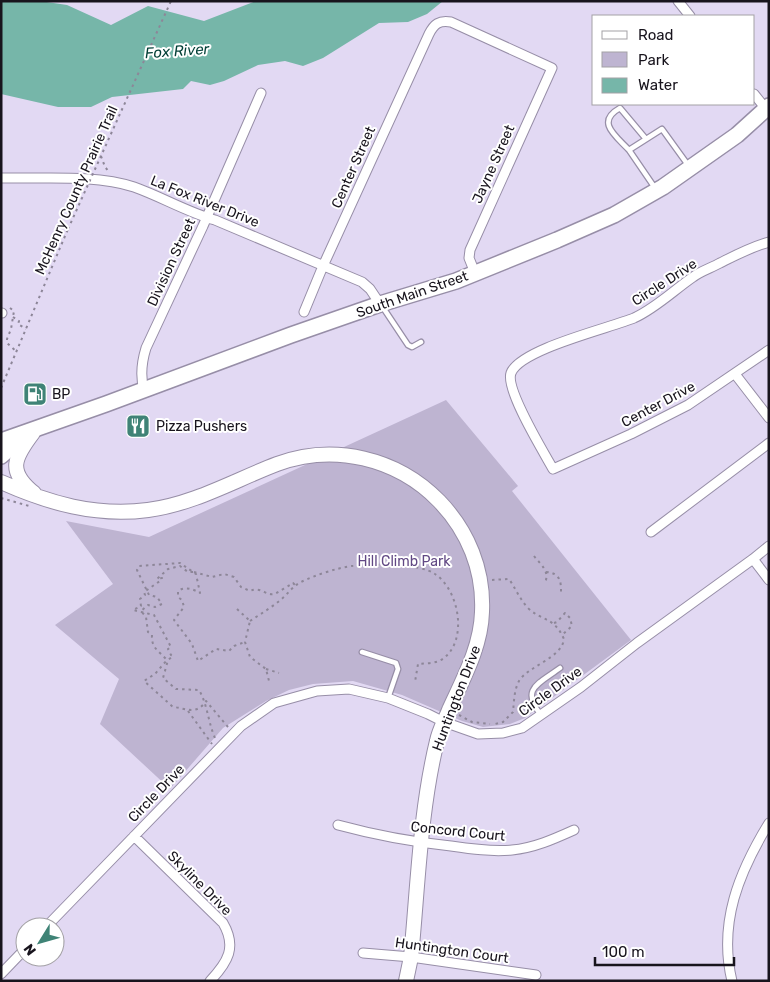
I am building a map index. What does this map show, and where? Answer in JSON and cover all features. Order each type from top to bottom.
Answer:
[{"type":"main road","name":"South Main Street","points":[[1,441],[380,304],[456,281],[614,215],[657,191],[737,136],[767,107]]},
{"type":"main road","points":[[1,456],[34,428]]},
{"type":"street","points":[[678,1],[689,15]]},
{"type":"street","name":"Jayne Street","points":[[429,34],[438,23],[442,21],[451,22],[552,68],[470,250],[469,258],[475,273]]},
{"type":"street","name":"Center Street","points":[[304,312],[323,266],[429,34]]},
{"type":"street","name":"Division Street","points":[[144,390],[142,360],[146,348],[261,93]]},
{"type":"street","points":[[755,95],[767,107]]},
{"type":"street","name":"La Fox River Drive","points":[[1,178],[112,182],[134,187],[365,284],[380,304]]},
{"type":"street","name":"Circle Drive","points":[[553,469],[518,404],[510,382],[511,374],[516,366],[544,350],[634,318],[695,275],[749,249],[769,242]]},
{"type":"street","name":"Center Drive","points":[[553,469],[631,434],[688,405],[769,350]]},
{"type":"street","points":[[735,374],[769,418]]},
{"type":"street","points":[[34,428],[17,455],[17,472],[36,502]]},
{"type":"street","points":[[651,532],[769,443]]},
{"type":"street","name":"Huntington Drive","points":[[1,482],[36,502],[82,509],[128,512],[148,510],[183,502],[284,461],[316,455],[346,455],[380,462],[404,473],[426,488],[450,513],[466,539],[479,569],[482,598],[481,630],[470,665],[437,737],[429,778],[411,957],[406,981]]},
{"type":"street","name":"Circle Drive","points":[[56,917],[241,726],[274,703],[317,691],[349,689],[388,698],[478,734],[503,733],[522,728],[581,688],[637,643],[754,559],[769,546]]},
{"type":"street","points":[[754,559],[769,580]]},
{"type":"street","points":[[732,981],[728,962],[728,922],[734,898],[756,845],[769,823]]},
{"type":"street","name":"Concord Court","points":[[338,825],[378,836],[488,851],[513,850],[547,842],[574,830]]},
{"type":"street","name":"Skyline Drive","points":[[134,836],[222,923],[229,934],[229,955],[210,981]]},
{"type":"street","name":"Huntington Court","points":[[364,953],[411,957],[536,975]]},
{"type":"street","points":[[1,974],[15,959]]},
{"type":"lane","points":[[646,139],[620,108],[609,116],[607,123],[610,130],[629,150],[657,191]]},
{"type":"lane","points":[[629,150],[662,129],[690,168]]},
{"type":"lane","points":[[380,304],[408,345],[412,346],[421,342]]},
{"type":"lane","points":[[362,652],[396,663],[398,670],[388,698]]},
{"type":"lane","points":[[541,715],[530,699],[531,693],[540,683],[560,668]]},
{"type":"path","name":"McHenry County Prairie Trail","points":[[1,388],[68,229],[171,1]]},
{"type":"path","points":[[101,156],[105,167],[110,172],[112,182]]},
{"type":"path","points":[[4,313],[9,308],[13,309],[11,329],[7,343],[17,352]]},
{"type":"path","points":[[13,317],[19,321],[18,324],[26,329]]},
{"type":"path","points":[[1,498],[36,502]]},
{"type":"path","points":[[534,556],[546,572],[547,580],[545,583]]},
{"type":"path","points":[[142,612],[140,611],[148,605],[155,607],[162,604],[157,597],[149,595],[137,570],[139,566],[180,563],[196,574],[200,593],[190,588],[182,589],[178,592],[178,597],[182,600],[184,607],[174,620],[182,628],[192,644],[198,661],[216,649],[229,652],[234,646],[244,642]]},
{"type":"path","points":[[280,673],[266,669],[250,657],[244,642],[250,621],[272,606],[295,585],[351,566],[384,565],[423,568],[436,574],[450,590],[458,607],[458,627],[454,644],[444,658],[434,663],[418,664],[415,682]]},
{"type":"path","points":[[216,740],[211,730],[199,690],[176,689],[163,678],[168,660],[173,656],[168,649],[171,647],[154,615],[133,610],[141,606],[140,599],[144,592],[162,578],[157,579],[168,569],[180,566],[188,572],[212,577],[224,574],[234,577],[241,587],[250,591],[255,589],[276,594],[282,588],[293,583],[295,585]]},
{"type":"path","points":[[546,572],[553,572],[558,576],[561,581],[562,595]]},
{"type":"path","points":[[460,715],[472,722],[493,724],[503,722],[513,712],[515,695],[520,680],[560,649],[563,644],[559,628],[528,608],[509,579],[488,580]]},
{"type":"path","points":[[237,609],[250,621]]},
{"type":"path","points":[[142,612],[146,618],[148,632],[152,635],[151,643],[167,660],[155,674],[144,681],[173,707],[188,710],[197,709],[206,701],[228,728]]},
{"type":"path","points":[[553,623],[557,622],[565,612],[567,613],[572,621],[572,626],[562,635]]},
{"type":"path","points":[[266,669],[269,682]]},
{"type":"path","points":[[188,710],[212,744]]},
{"type":"green space","name":"Hill Climb Park","points":[[446,400],[518,486],[512,491],[631,640],[525,718],[510,724],[483,727],[462,721],[402,695],[353,681],[313,684],[289,690],[266,701],[223,728],[170,789],[100,724],[119,679],[55,625],[113,584],[66,521],[149,537]]},
{"type":"water","name":"Fox River","points":[[1,1],[40,1],[67,5],[111,25],[148,6],[204,21],[256,1],[443,1],[427,14],[408,22],[379,23],[323,58],[303,66],[285,61],[258,65],[224,81],[210,85],[191,81],[183,89],[112,97],[91,107],[58,107],[1,94]]},
{"type":"place","name":"BP","points":[[35,394]]},
{"type":"place","name":"Pizza Pushers","points":[[138,426]]}]
